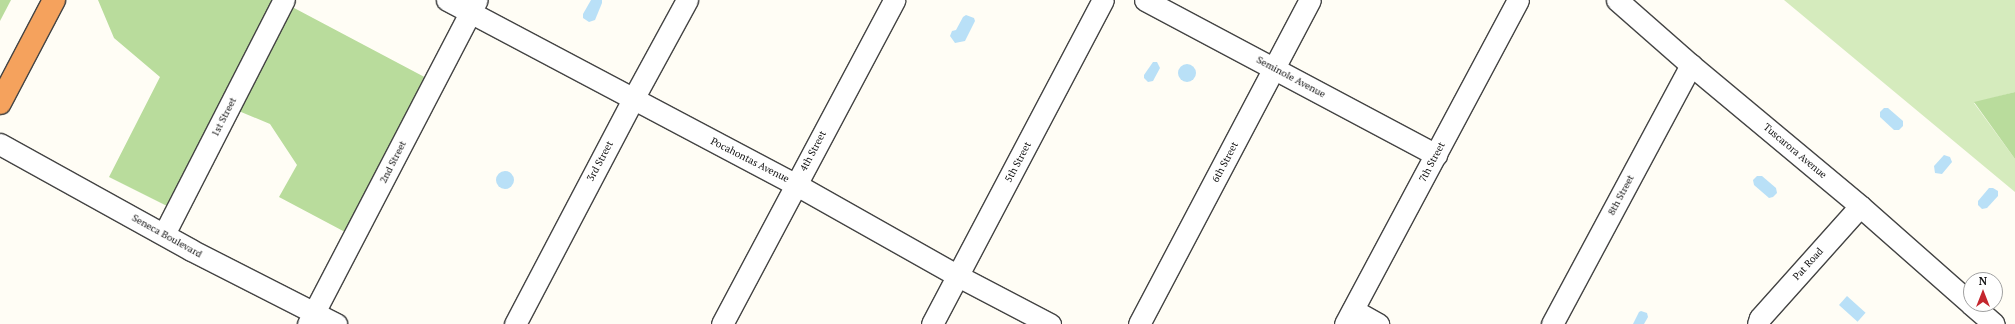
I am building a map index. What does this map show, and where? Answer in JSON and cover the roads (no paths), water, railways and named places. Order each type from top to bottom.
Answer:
[{"type":"highway","points":[[0,103],[54,0]]},
{"type":"street","name":"1st Street","points":[[164,234],[284,0]]},
{"type":"street","name":"Pocahontas Avenue","points":[[447,0],[474,6],[633,99],[795,184],[958,276],[1050,324]]},
{"type":"street","name":"3rd Street","points":[[515,324],[633,99],[687,0]]},
{"type":"street","name":"4th Street","points":[[722,324],[894,0]]},
{"type":"street","name":"5th Street","points":[[932,324],[1103,0]]},
{"type":"street","name":"Seminole Avenue","points":[[1145,0],[1275,68],[1436,156]]},
{"type":"street","name":"6th Street","points":[[1138,324],[1310,0]]},
{"type":"street","name":"7th Street","points":[[1349,317],[1518,0]]},
{"type":"street","name":"Tuscarora Avenue","points":[[1617,0],[1691,65],[1860,206],[1963,297]]},
{"type":"street","name":"2nd Street","points":[[312,318],[474,6]]},
{"type":"street","name":"8th Street","points":[[1552,324],[1691,65]]},
{"type":"street","name":"Seneca Boulevard","points":[[0,144],[164,234],[312,318],[336,324]]},
{"type":"street","name":"Pat Road","points":[[1758,324],[1765,313],[1860,206]]},
{"type":"street","name":"Tuscarora Avenue","points":[[1980,312],[1994,324]]},
{"type":"street","points":[[1349,317],[1378,324]]},
{"type":"water","points":[[591,0],[602,0],[602,3],[595,20],[589,22],[583,18],[583,14]]},
{"type":"water","points":[[966,15],[974,18],[975,21],[965,41],[955,43],[950,36],[952,31],[956,30],[963,17]]},
{"type":"water","points":[[1153,62],[1157,62],[1160,68],[1153,81],[1148,82],[1144,78],[1144,75]]},
{"type":"water","points":[[1187,64],[1193,67],[1196,73],[1193,79],[1187,82],[1181,79],[1178,73],[1181,67]]},
{"type":"water","points":[[1884,108],[1888,108],[1903,121],[1903,126],[1899,130],[1894,130],[1880,117],[1880,112]]},
{"type":"water","points":[[1944,155],[1950,157],[1952,162],[1942,174],[1935,173],[1934,166]]},
{"type":"water","points":[[505,171],[511,174],[514,180],[511,186],[505,189],[499,186],[496,180],[499,174]]},
{"type":"water","points":[[1757,176],[1762,176],[1776,188],[1777,193],[1773,197],[1769,198],[1754,185],[1753,180]]},
{"type":"water","points":[[1989,188],[1993,188],[1998,191],[1998,196],[1987,208],[1982,209],[1978,205],[1978,201]]},
{"type":"water","points":[[1847,296],[1866,313],[1858,322],[1839,305]]},
{"type":"water","points":[[1641,311],[1647,313],[1648,317],[1644,324],[1633,324],[1639,312]]}]
